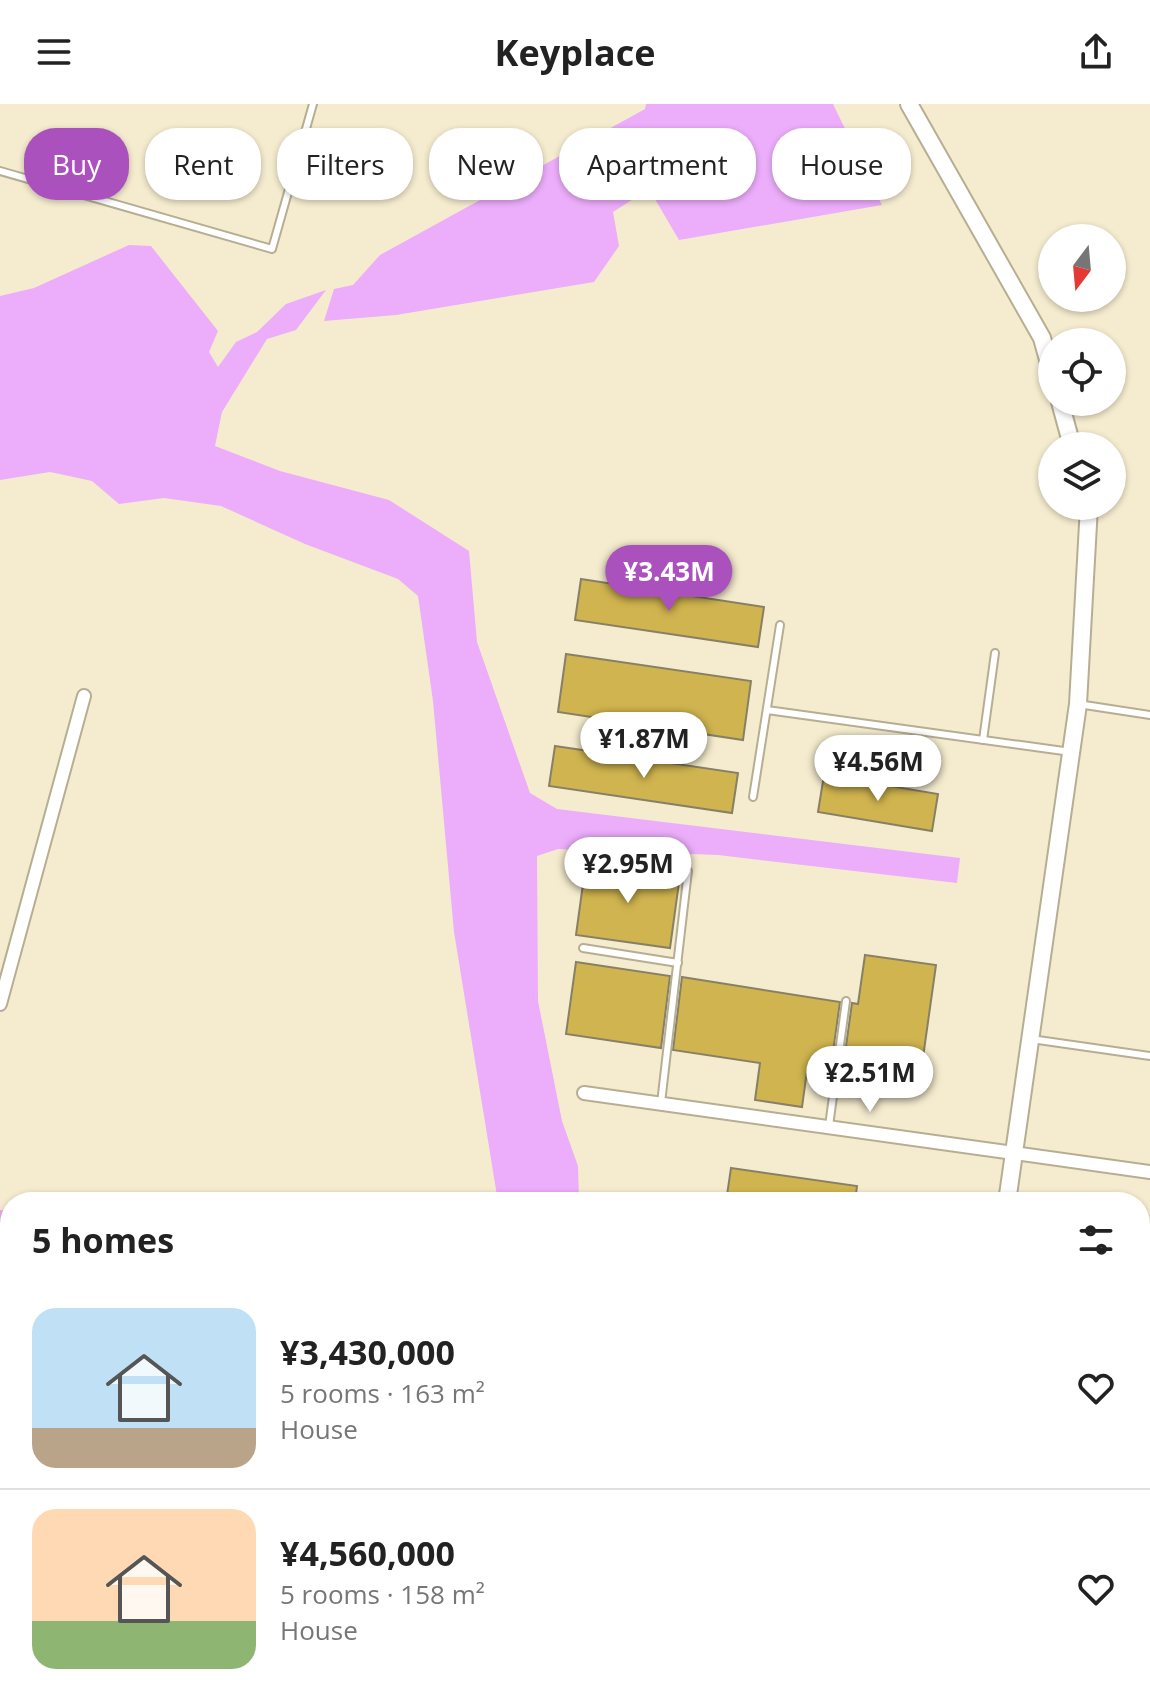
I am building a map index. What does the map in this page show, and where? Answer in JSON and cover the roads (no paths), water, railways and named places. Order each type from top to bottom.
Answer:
[{"type":"street","points":[[909,104],[1038,331]]},
{"type":"street","points":[[1008,1192],[1078,704],[1088,520]]},
{"type":"street","points":[[0,1004],[84,696]]},
{"type":"street","points":[[584,1093],[1150,1172]]},
{"type":"lane","points":[[0,171],[272,249],[313,104]]},
{"type":"lane","points":[[753,797],[780,625]]},
{"type":"lane","points":[[983,740],[995,653]]},
{"type":"lane","points":[[1078,704],[1150,715]]},
{"type":"lane","points":[[767,710],[1071,752]]},
{"type":"lane","points":[[661,1103],[688,871]]},
{"type":"lane","points":[[583,948],[678,963]]},
{"type":"lane","points":[[829,1126],[846,1001]]},
{"type":"lane","points":[[1030,1039],[1150,1056]]}]
